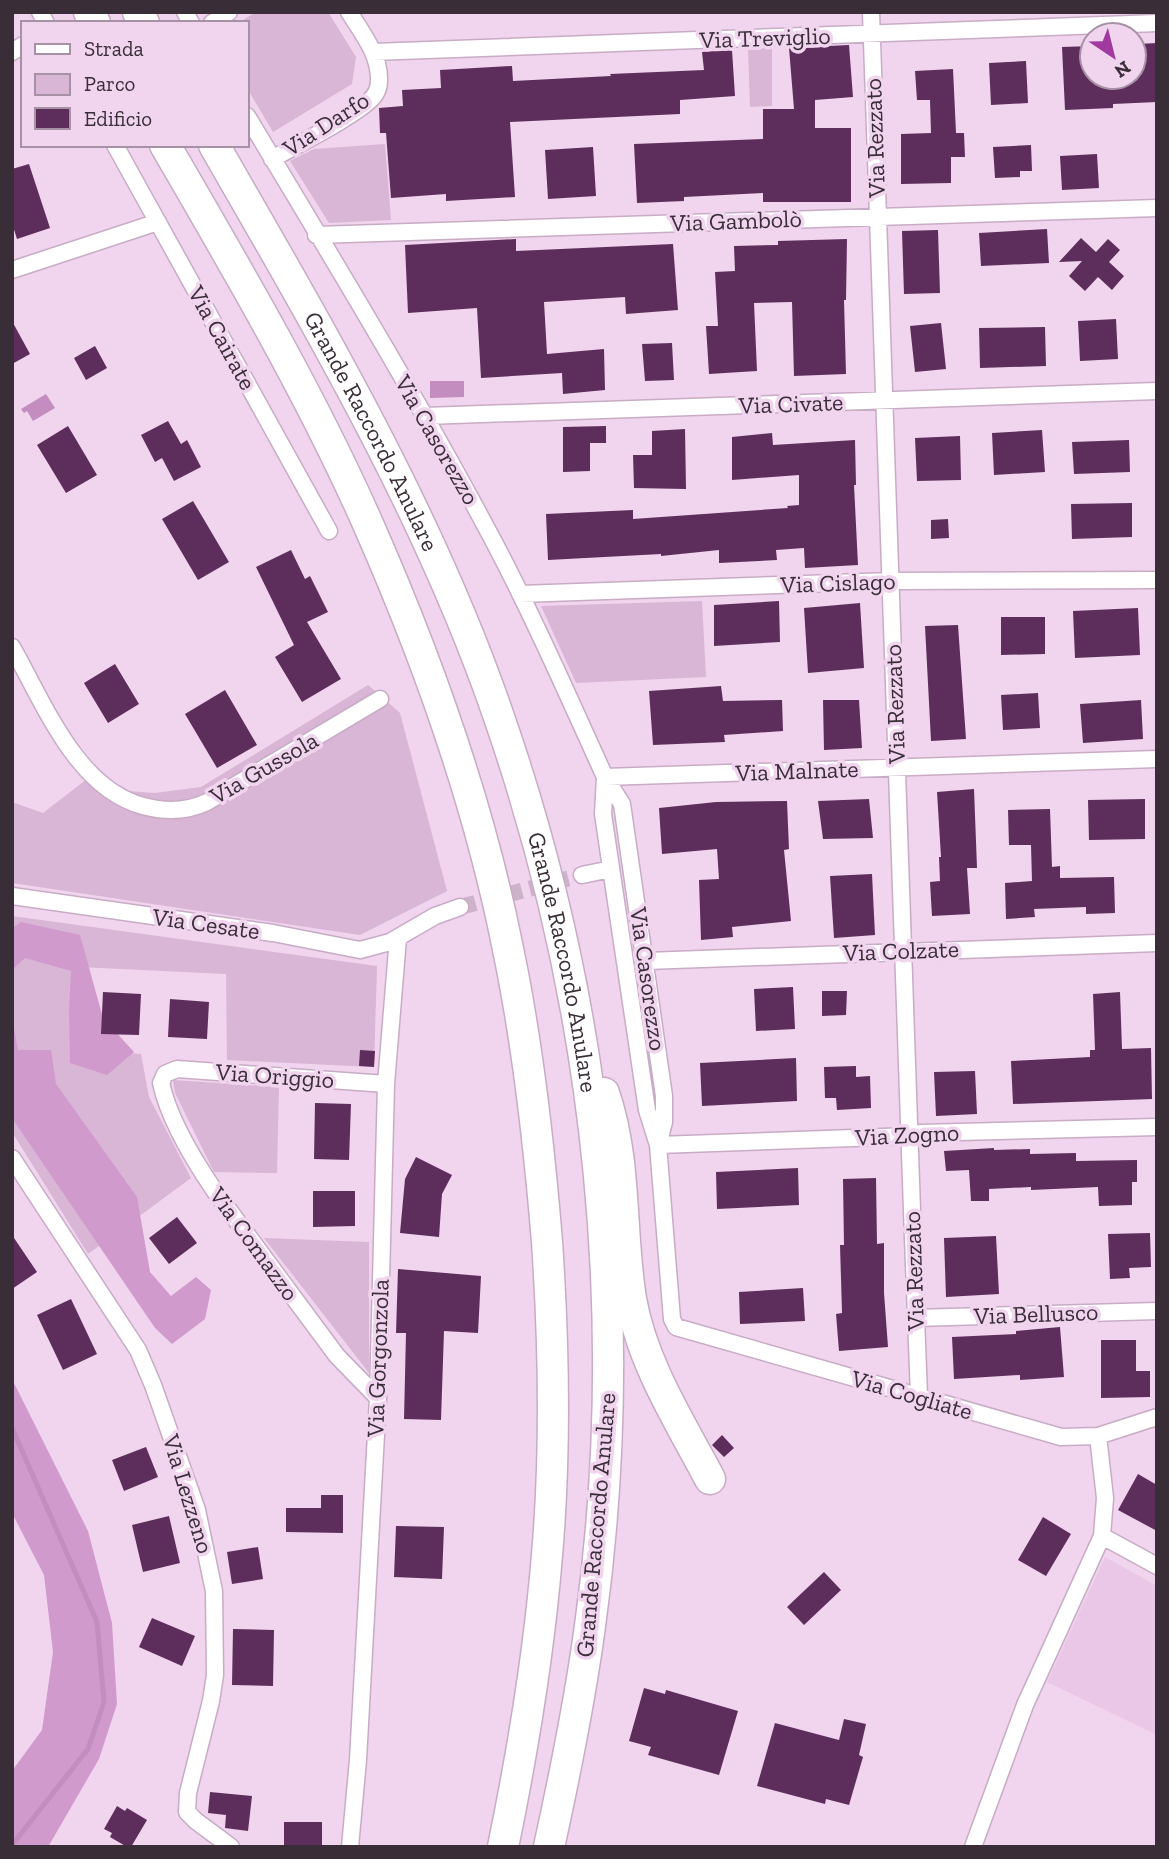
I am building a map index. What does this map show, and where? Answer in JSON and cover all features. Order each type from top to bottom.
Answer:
[{"type":"highway","name":"Grande Raccordo Anulare","points":[[166,147],[310,402],[385,563],[431,678],[452,741],[508,947],[542,1186],[551,1309],[552,1410],[547,1550],[538,1645],[525,1737],[503,1847]]},
{"type":"highway","name":"Grande Raccordo Anulare","points":[[215,147],[368,418],[456,607],[501,721],[547,873],[565,950],[582,1041],[605,1250],[608,1405],[591,1623],[549,1847]]},
{"type":"highway","points":[[582,1041],[601,1085],[612,1121],[623,1192],[631,1297],[639,1333],[656,1373],[710,1479]]},
{"type":"highway","points":[[482,1847],[525,1737]]},
{"type":"street","name":"Via Darfo","points":[[272,159],[356,111],[373,98],[378,89],[380,79],[373,52],[349,12]]},
{"type":"street","name":"Via Rezzato","points":[[871,12],[898,768],[901,951],[919,1396]]},
{"type":"street","name":"Via Treviglio","points":[[373,52],[1157,23]]},
{"type":"street","name":"Via Casorezzo","points":[[248,118],[425,416],[520,594],[606,777],[624,809],[664,1096],[664,1122],[658,1145]]},
{"type":"street","name":"Via Cairate","points":[[116,147],[330,531]]},
{"type":"street","name":"Via Gambolò","points":[[316,235],[1157,208]]},
{"type":"street","points":[[12,270],[158,222]]},
{"type":"street","name":"Via Civate","points":[[425,416],[1157,391]]},
{"type":"street","name":"Via Cislago","points":[[520,594],[890,581],[1157,579]]},
{"type":"street","name":"Via Gussola","points":[[12,647],[68,746],[85,769],[121,799],[158,810],[186,809],[207,802],[380,699]]},
{"type":"street","name":"Via Malnate","points":[[606,777],[1157,759]]},
{"type":"street","name":"Via Casorezzo","points":[[606,777],[603,814],[649,1119],[658,1145],[672,1319]]},
{"type":"street","points":[[582,875],[611,869]]},
{"type":"street","name":"Via Cesate","points":[[12,896],[273,933],[360,950],[377,947],[398,938]]},
{"type":"street","points":[[398,938],[435,916],[460,907]]},
{"type":"street","name":"Via Gorgonzola","points":[[350,1847],[358,1760],[378,1398],[386,1084],[398,938]]},
{"type":"street","name":"Via Colzate","points":[[646,961],[1157,943]]},
{"type":"street","name":"Via Origgio","points":[[165,1074],[177,1069],[386,1084]]},
{"type":"street","name":"Via Comazzo","points":[[165,1074],[161,1081],[165,1096],[201,1172],[337,1356],[378,1398]]},
{"type":"street","name":"Via Zogno","points":[[658,1145],[910,1136],[920,1133],[1157,1127]]},
{"type":"street","name":"Via Lezzeno","points":[[12,1158],[138,1350],[197,1510],[214,1591],[215,1675],[188,1793],[187,1812],[231,1847]]},
{"type":"street","name":"Via Bellusco","points":[[916,1318],[1157,1311]]},
{"type":"street","name":"Via Cogliate","points":[[672,1319],[679,1328],[1050,1435],[1098,1437],[1157,1417]]},
{"type":"street","points":[[973,1847],[1025,1705],[1102,1535],[1105,1514],[1104,1481],[1098,1437]]},
{"type":"street","points":[[1102,1535],[1157,1566]]},
{"type":"shaded area","points":[[430,381],[464,381],[464,397],[430,398]]},
{"type":"shaded area","points":[[46,394],[55,408],[33,421],[27,411],[24,413],[21,409]]},
{"type":"shaded area","points":[[21,922],[80,935],[103,1018],[134,1052],[107,1075],[70,1063],[71,971],[25,958],[12,970],[12,928]]},
{"type":"shaded area","points":[[12,1018],[18,1050],[51,1050],[56,1084],[137,1197],[150,1272],[171,1296],[196,1277],[211,1290],[205,1319],[172,1344],[155,1328],[12,1118]]},
{"type":"shaded area","points":[[12,1379],[88,1531],[112,1623],[117,1704],[99,1759],[48,1847],[12,1847],[12,1771],[42,1730],[53,1652],[44,1575],[12,1513]]},
{"type":"shaded area","points":[[1105,1557],[1157,1586],[1157,1735],[1047,1682]]},
{"type":"green space","points":[[256,12],[328,12],[356,57],[352,84],[273,132],[248,90],[248,21],[241,21]]},
{"type":"green space","points":[[748,48],[772,48],[772,106],[750,107]]},
{"type":"green space","points":[[385,144],[391,220],[329,223],[290,161],[314,149]]},
{"type":"green space","points":[[702,601],[706,677],[576,683],[541,606]]},
{"type":"green space","points":[[368,685],[400,713],[447,891],[360,935],[12,883],[12,802],[43,813],[96,772],[129,791],[155,793],[201,787]]},
{"type":"green space","points":[[12,916],[377,966],[374,1067],[227,1060],[226,974],[79,967],[78,1049],[141,1054],[149,1097],[191,1178],[88,1254],[12,1132]]},
{"type":"green space","points":[[173,1080],[279,1087],[277,1173],[214,1172],[175,1093]]},
{"type":"green space","points":[[264,1238],[369,1242],[369,1373]]},
{"type":"building","points":[[1148,43],[1157,43],[1157,102],[1113,104],[1113,108],[1065,110],[1062,47],[1078,46],[1078,91],[1148,91]]},
{"type":"building","points":[[849,45],[853,97],[815,100],[815,128],[851,128],[851,202],[763,202],[763,193],[684,197],[684,201],[637,203],[634,144],[763,139],[763,109],[794,109],[789,48]]},
{"type":"building","points":[[732,50],[735,96],[680,100],[680,114],[510,122],[515,197],[446,201],[446,194],[391,198],[386,133],[380,133],[379,108],[403,106],[402,90],[441,88],[440,70],[512,66],[513,81],[704,70],[702,52]]},
{"type":"building","points":[[1026,61],[1028,103],[991,105],[989,63]]},
{"type":"building","points":[[953,69],[956,133],[964,133],[965,157],[951,157],[951,183],[901,184],[901,134],[931,133],[930,100],[917,100],[915,71]]},
{"type":"building","points":[[1031,145],[1032,171],[1020,171],[1020,177],[995,178],[993,147]]},
{"type":"building","points":[[593,147],[596,196],[548,199],[545,150]]},
{"type":"building","points":[[1097,154],[1099,188],[1062,190],[1060,156]]},
{"type":"building","points":[[29,164],[50,228],[17,239],[12,223],[12,169]]},
{"type":"building","points":[[1047,229],[1049,263],[981,266],[979,233]]},
{"type":"building","points":[[938,230],[940,293],[904,294],[902,231]]},
{"type":"building","points":[[1081,238],[1096,252],[1108,239],[1120,250],[1109,262],[1124,276],[1112,290],[1098,277],[1085,291],[1069,276],[1082,261],[1059,262]]},
{"type":"building","points":[[516,239],[516,251],[673,244],[678,310],[626,314],[625,297],[544,302],[547,354],[604,349],[605,390],[563,394],[562,373],[481,378],[477,308],[408,313],[405,245]]},
{"type":"building","points":[[847,239],[844,300],[846,374],[794,376],[792,302],[754,303],[757,371],[709,374],[706,326],[718,326],[715,272],[735,271],[734,246],[778,245],[778,241]]},
{"type":"building","points":[[1116,319],[1118,359],[1080,361],[1078,321]]},
{"type":"building","points":[[12,321],[30,354],[12,364]]},
{"type":"building","points":[[941,323],[946,369],[915,372],[910,326]]},
{"type":"building","points":[[1045,327],[1046,366],[980,368],[979,328]]},
{"type":"building","points":[[672,343],[674,380],[645,381],[642,344]]},
{"type":"building","points":[[95,346],[107,368],[86,380],[74,358]]},
{"type":"building","points":[[168,421],[181,444],[187,440],[201,467],[174,481],[162,458],[155,462],[141,435]]},
{"type":"building","points":[[68,426],[97,475],[66,493],[37,445]]},
{"type":"building","points":[[606,426],[606,443],[590,443],[590,471],[563,472],[563,427]]},
{"type":"building","points":[[685,429],[686,489],[634,488],[633,455],[652,455],[652,431]]},
{"type":"building","points":[[1042,430],[1045,472],[994,475],[992,433]]},
{"type":"building","points":[[772,433],[773,445],[855,440],[858,565],[805,568],[804,548],[776,550],[777,560],[719,563],[719,550],[661,556],[548,560],[546,514],[633,510],[633,519],[799,505],[799,475],[732,480],[732,437]]},
{"type":"building","points":[[960,436],[961,480],[917,481],[915,438]]},
{"type":"building","points":[[1129,440],[1130,472],[1074,474],[1072,442]]},
{"type":"building","points":[[193,501],[229,562],[198,580],[162,519]]},
{"type":"building","points":[[1132,503],[1132,537],[1072,539],[1071,504]]},
{"type":"building","points":[[948,519],[949,538],[931,539],[931,520]]},
{"type":"building","points":[[291,550],[305,579],[310,576],[328,612],[307,622],[341,679],[302,702],[275,657],[294,645],[256,567]]},
{"type":"building","points":[[779,601],[780,642],[714,646],[714,605]]},
{"type":"building","points":[[860,603],[864,668],[808,673],[804,608]]},
{"type":"building","points":[[1138,608],[1140,655],[1075,658],[1073,611]]},
{"type":"building","points":[[1001,617],[1045,617],[1045,654],[1001,655]]},
{"type":"building","points":[[958,625],[966,739],[931,741],[925,626]]},
{"type":"building","points":[[115,664],[139,704],[108,723],[84,683]]},
{"type":"building","points":[[721,686],[723,701],[782,700],[783,731],[724,735],[725,742],[653,745],[649,691]]},
{"type":"building","points":[[225,690],[257,745],[217,768],[185,714]]},
{"type":"building","points":[[1038,693],[1040,728],[1003,730],[1001,695]]},
{"type":"building","points":[[823,700],[859,700],[862,748],[824,750]]},
{"type":"building","points":[[1141,700],[1143,739],[1083,743],[1080,704]]},
{"type":"building","points":[[974,789],[977,868],[967,868],[970,914],[932,916],[930,882],[940,881],[941,857],[937,792]]},
{"type":"building","points":[[869,799],[873,838],[823,839],[818,801]]},
{"type":"building","points":[[1145,799],[1145,839],[1089,840],[1088,800]]},
{"type":"building","points":[[787,801],[789,849],[784,850],[791,921],[732,927],[733,937],[701,940],[699,880],[719,879],[717,849],[662,854],[659,808],[716,802]]},
{"type":"building","points":[[1050,809],[1052,867],[1060,866],[1060,878],[1114,877],[1115,913],[1086,914],[1086,907],[1034,909],[1035,917],[1006,919],[1005,883],[1032,881],[1031,845],[1009,845],[1008,810]]},
{"type":"building","points":[[872,874],[875,935],[834,938],[830,876]]},
{"type":"building","points":[[793,987],[795,1029],[756,1031],[754,989]]},
{"type":"building","points":[[822,991],[847,991],[846,1015],[822,1016]]},
{"type":"building","points":[[103,992],[141,994],[139,1035],[101,1034]]},
{"type":"building","points":[[1120,992],[1122,1049],[1151,1048],[1152,1099],[1013,1104],[1011,1061],[1090,1057],[1090,1050],[1095,1050],[1093,994]]},
{"type":"building","points":[[170,999],[209,1002],[207,1039],[168,1037]]},
{"type":"building","points":[[360,1050],[375,1051],[374,1067],[359,1066]]},
{"type":"building","points":[[796,1058],[797,1101],[702,1106],[700,1063]]},
{"type":"building","points":[[856,1066],[856,1077],[870,1076],[871,1108],[837,1110],[836,1098],[825,1098],[824,1067]]},
{"type":"building","points":[[975,1071],[977,1114],[936,1116],[934,1072]]},
{"type":"building","points":[[315,1103],[351,1104],[349,1160],[314,1159]]},
{"type":"building","points":[[1030,1149],[1030,1154],[1076,1153],[1076,1161],[1137,1160],[1137,1182],[1132,1182],[1132,1205],[1099,1206],[1098,1187],[989,1189],[989,1201],[971,1201],[969,1170],[946,1171],[944,1151]]},
{"type":"building","points":[[416,1157],[452,1175],[442,1194],[439,1237],[400,1233],[405,1179]]},
{"type":"building","points":[[798,1168],[799,1205],[717,1209],[716,1172]]},
{"type":"building","points":[[876,1178],[877,1244],[884,1243],[888,1347],[839,1351],[836,1314],[842,1313],[840,1245],[844,1245],[843,1179]]},
{"type":"building","points":[[313,1191],[355,1191],[355,1226],[313,1227]]},
{"type":"building","points":[[177,1217],[197,1243],[169,1264],[149,1238]]},
{"type":"building","points":[[1150,1233],[1151,1267],[1129,1268],[1130,1278],[1110,1279],[1108,1234]]},
{"type":"building","points":[[12,1235],[37,1272],[12,1289]]},
{"type":"building","points":[[996,1236],[999,1294],[946,1297],[944,1238]]},
{"type":"building","points":[[398,1269],[481,1276],[478,1333],[444,1331],[441,1420],[404,1419],[406,1333],[396,1333]]},
{"type":"building","points":[[803,1288],[805,1321],[740,1324],[739,1292]]},
{"type":"building","points":[[71,1299],[97,1354],[63,1370],[37,1315]]},
{"type":"building","points":[[1060,1327],[1064,1377],[1020,1380],[1020,1375],[954,1379],[952,1337],[1016,1334],[1016,1331]]},
{"type":"building","points":[[1101,1340],[1136,1340],[1136,1371],[1150,1371],[1150,1397],[1101,1398]]},
{"type":"building","points":[[722,1435],[734,1448],[724,1457],[712,1445]]},
{"type":"building","points":[[146,1447],[158,1477],[124,1491],[112,1460]]},
{"type":"building","points":[[1138,1474],[1157,1485],[1157,1531],[1118,1510]]},
{"type":"building","points":[[321,1495],[343,1495],[343,1533],[286,1532],[286,1508],[321,1508]]},
{"type":"building","points":[[169,1516],[180,1563],[143,1572],[132,1525]]},
{"type":"building","points":[[1043,1517],[1071,1534],[1046,1576],[1018,1560]]},
{"type":"building","points":[[396,1526],[444,1527],[442,1579],[394,1577]]},
{"type":"building","points":[[258,1547],[263,1579],[232,1584],[227,1552]]},
{"type":"building","points":[[824,1572],[841,1590],[804,1625],[787,1607]]},
{"type":"building","points":[[152,1618],[195,1636],[182,1666],[139,1647]]},
{"type":"building","points":[[233,1629],[274,1630],[273,1686],[232,1685]]},
{"type":"building","points":[[644,1688],[665,1694],[666,1690],[738,1711],[719,1775],[648,1755],[651,1747],[629,1741]]},
{"type":"building","points":[[844,1719],[866,1724],[859,1755],[863,1757],[849,1805],[826,1799],[825,1804],[757,1786],[775,1723],[839,1740]]},
{"type":"building","points":[[210,1792],[252,1796],[248,1831],[225,1828],[226,1815],[208,1813]]},
{"type":"building","points":[[117,1806],[125,1811],[127,1808],[147,1820],[131,1847],[110,1837],[112,1833],[104,1829]]},
{"type":"building","points":[[284,1822],[322,1822],[322,1847],[284,1847]]},
{"type":"waterway","points":[[12,1428],[97,1622],[104,1702],[88,1749],[12,1845]]},
{"type":"tunnel","points":[[460,907],[582,875]]}]
